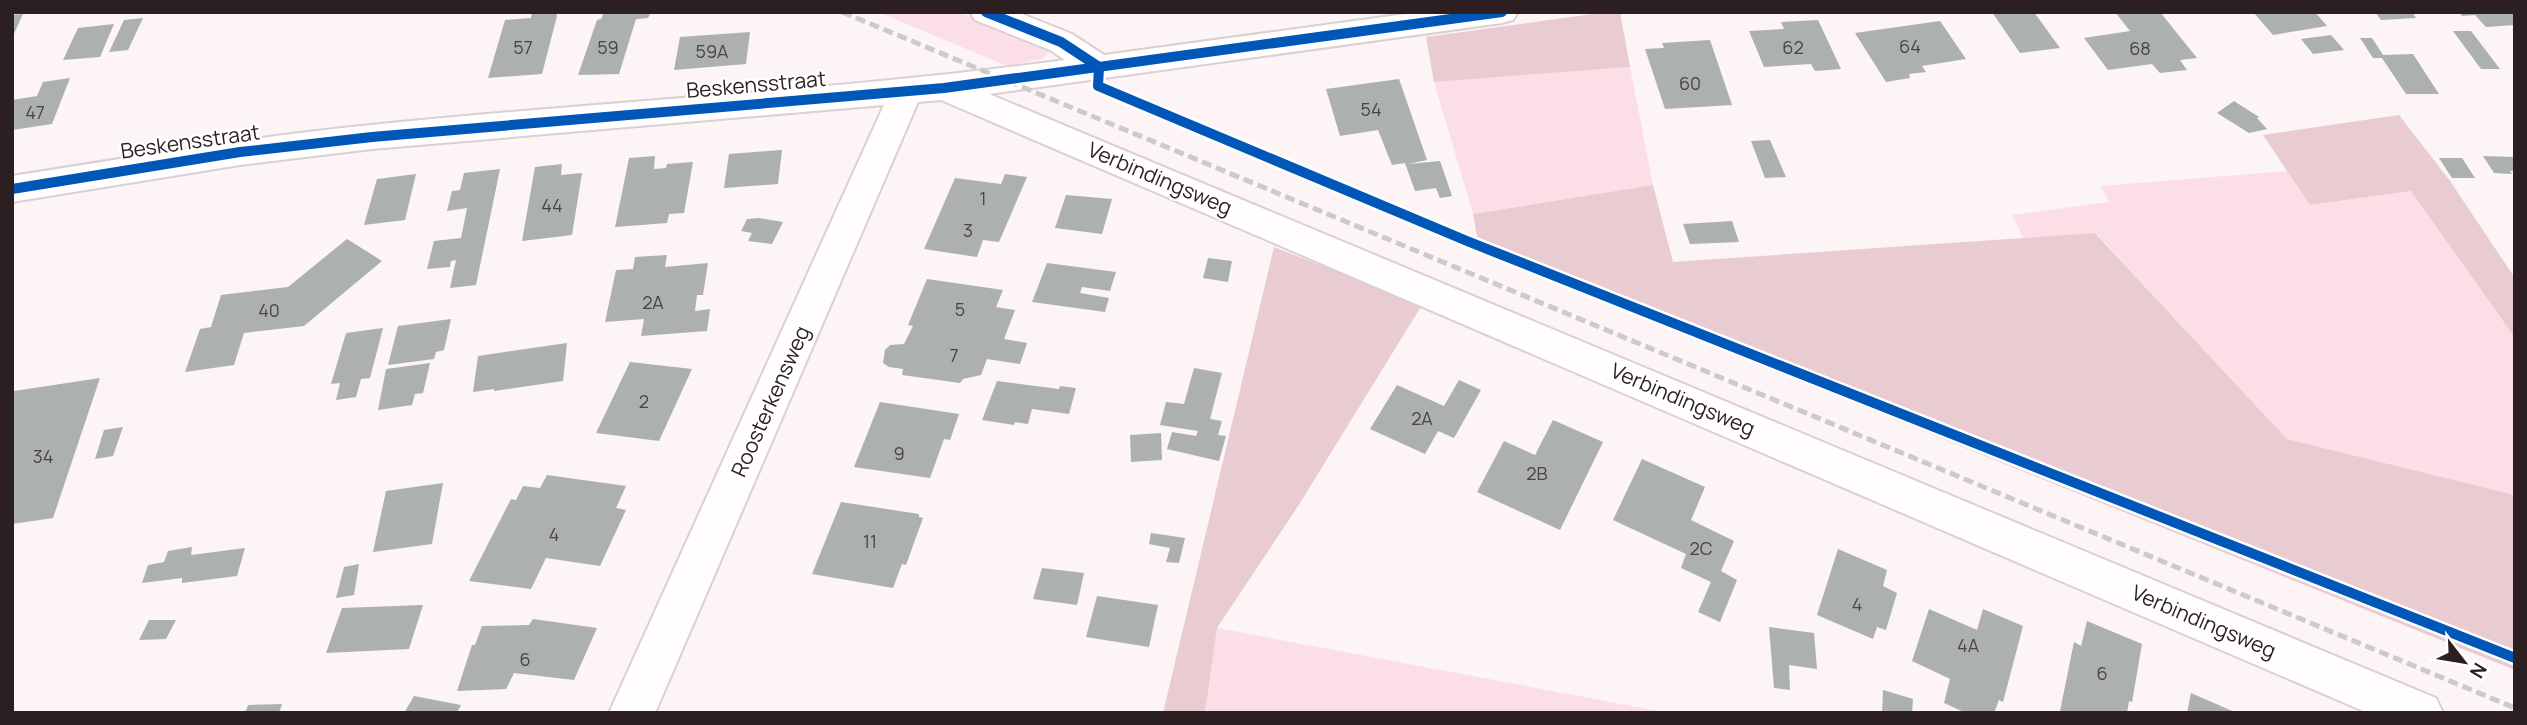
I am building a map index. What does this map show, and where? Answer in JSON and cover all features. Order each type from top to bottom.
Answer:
[{"type":"street","points":[[986,12],[1061,42],[1099,67]]},
{"type":"street","name":"Beskensstraat","points":[[12,189],[240,152],[372,137],[926,89],[1502,12]]},
{"type":"street","name":"Roosterkensweg","points":[[632,713],[926,89]]},
{"type":"street","name":"Verbindingsweg","points":[[926,89],[2420,713]]},
{"type":"shaded area","points":[[942,11],[975,17],[1028,37],[1048,50],[1047,55],[1041,59],[1007,66],[878,12]]},
{"type":"shaded area","points":[[1620,12],[1630,67],[1434,82],[1426,37]]},
{"type":"shaded area","points":[[1630,67],[1653,185],[1473,214],[1434,82]]},
{"type":"shaded area","points":[[2399,115],[2450,181],[2515,278],[2515,338],[2411,191],[2310,205],[2263,135]]},
{"type":"shaded area","points":[[2287,171],[2310,205],[2411,191],[2515,338],[2515,495],[2287,439],[2096,233],[2023,238],[2012,215],[2109,202],[2101,186]]},
{"type":"shaded area","points":[[1653,185],[1673,262],[2095,233],[2287,439],[2515,495],[2515,670],[1480,252],[1473,214]]},
{"type":"shaded area","points":[[1274,247],[1422,305],[1300,503],[1217,628],[1205,713],[1163,713]]},
{"type":"shaded area","points":[[1217,628],[1669,713],[1205,713]]},
{"type":"building","points":[[532,12],[556,12],[557,16],[542,74],[488,78],[505,20],[531,18]]},
{"type":"building","points":[[604,12],[651,12],[648,18],[636,19],[619,74],[578,75],[597,20],[601,19]]},
{"type":"building","points":[[1992,12],[2034,12],[2060,48],[2020,53]]},
{"type":"building","points":[[2115,12],[2160,12],[2197,58],[2180,60],[2187,70],[2160,73],[2152,64],[2108,70],[2084,38],[2130,31]]},
{"type":"building","points":[[2253,12],[2315,12],[2327,26],[2273,35]]},
{"type":"building","points":[[2375,12],[2412,12],[2416,18],[2381,20]]},
{"type":"building","points":[[2459,12],[2514,12],[2515,25],[2486,27],[2475,15],[2462,16]]},
{"type":"building","points":[[23,14],[12,38],[12,15]]},
{"type":"building","points":[[143,18],[128,50],[109,52],[124,20]]},
{"type":"building","points":[[1818,20],[1841,69],[1815,71],[1811,64],[1764,67],[1749,31],[1784,29],[1781,22]]},
{"type":"building","points":[[1940,21],[1966,59],[1922,66],[1926,72],[1909,74],[1910,78],[1886,82],[1855,33]]},
{"type":"building","points":[[114,24],[100,57],[63,60],[78,28]]},
{"type":"building","points":[[2453,31],[2471,31],[2500,69],[2481,69]]},
{"type":"building","points":[[750,32],[746,64],[674,70],[680,37]]},
{"type":"building","points":[[2331,35],[2344,50],[2313,54],[2301,39]]},
{"type":"building","points":[[2360,38],[2372,38],[2383,55],[2413,54],[2439,94],[2406,94],[2382,58],[2373,58]]},
{"type":"building","points":[[1710,40],[1732,105],[1665,109],[1645,49],[1664,48],[1662,43]]},
{"type":"building","points":[[70,78],[52,124],[12,130],[12,100],[37,96],[43,82]]},
{"type":"building","points":[[1399,79],[1427,160],[1408,164],[1440,161],[1452,196],[1440,198],[1436,188],[1415,191],[1405,163],[1392,165],[1378,130],[1340,136],[1326,89]]},
{"type":"building","points":[[2234,101],[2259,117],[2257,118],[2267,129],[2249,133],[2217,113]]},
{"type":"building","points":[[1770,140],[1786,177],[1765,178],[1751,141]]},
{"type":"building","points":[[782,150],[778,184],[724,188],[729,154]]},
{"type":"building","points":[[655,156],[654,169],[666,168],[667,164],[693,162],[684,213],[669,214],[667,223],[615,227],[629,158]]},
{"type":"building","points":[[2483,156],[2515,157],[2515,171],[2510,171],[2512,174],[2494,173]]},
{"type":"building","points":[[2439,158],[2462,158],[2475,178],[2452,178]]},
{"type":"building","points":[[562,164],[561,175],[582,173],[572,235],[522,241],[535,167]]},
{"type":"building","points":[[500,169],[476,285],[450,288],[456,260],[451,261],[450,267],[427,269],[434,241],[461,238],[467,208],[447,211],[452,191],[460,190],[464,173]]},
{"type":"building","points":[[416,174],[405,220],[364,225],[377,179]]},
{"type":"building","points":[[1005,174],[1027,177],[999,242],[983,240],[977,257],[924,249],[955,178],[1001,184]]},
{"type":"building","points":[[1066,195],[1112,199],[1102,234],[1055,228]]},
{"type":"building","points":[[747,219],[783,222],[772,244],[748,241],[752,233],[741,231]]},
{"type":"building","points":[[1732,221],[1739,242],[1690,244],[1683,224]]},
{"type":"building","points":[[347,239],[382,261],[304,326],[244,333],[234,365],[185,372],[200,329],[211,327],[221,295],[288,287]]},
{"type":"building","points":[[667,255],[665,267],[708,263],[703,295],[697,295],[695,311],[710,309],[707,331],[641,336],[644,319],[605,322],[616,270],[633,269],[635,257]]},
{"type":"building","points":[[1208,258],[1232,261],[1228,282],[1203,278]]},
{"type":"building","points":[[1047,263],[1116,272],[1110,291],[1082,287],[1080,293],[1109,298],[1105,312],[1032,302]]},
{"type":"building","points":[[927,279],[1003,290],[996,307],[1015,310],[1004,339],[1027,343],[1020,364],[987,359],[981,375],[963,379],[960,383],[902,375],[903,369],[889,367],[883,363],[885,350],[890,345],[904,344],[913,326],[908,325]]},
{"type":"building","points":[[451,319],[444,350],[436,352],[434,359],[388,365],[398,326]]},
{"type":"building","points":[[383,328],[370,378],[361,379],[356,397],[336,400],[340,383],[331,384],[346,333]]},
{"type":"building","points":[[567,343],[563,381],[473,392],[478,356]]},
{"type":"building","points":[[630,362],[692,369],[659,441],[596,433]]},
{"type":"building","points":[[430,363],[423,393],[415,394],[412,405],[378,410],[386,369]]},
{"type":"building","points":[[1194,368],[1222,373],[1210,419],[1222,421],[1218,435],[1226,436],[1219,461],[1167,449],[1172,432],[1196,436],[1198,431],[1160,425],[1166,402],[1184,404]]},
{"type":"building","points":[[100,378],[53,518],[12,524],[14,391]]},
{"type":"building","points":[[1459,380],[1481,390],[1454,438],[1438,431],[1425,454],[1370,429],[1397,385],[1444,406]]},
{"type":"building","points":[[997,381],[1059,389],[1060,386],[1076,388],[1069,414],[1032,409],[1028,424],[1015,422],[1014,425],[982,420]]},
{"type":"building","points":[[880,402],[959,414],[950,440],[944,439],[930,478],[854,467]]},
{"type":"building","points":[[1553,420],[1603,442],[1560,530],[1477,492],[1504,441],[1535,455]]},
{"type":"building","points":[[123,427],[113,456],[95,459],[104,430]]},
{"type":"building","points":[[1161,433],[1162,460],[1131,462],[1130,435]]},
{"type":"building","points":[[1642,459],[1705,487],[1691,520],[1734,541],[1721,571],[1737,580],[1720,622],[1698,612],[1711,582],[1681,568],[1686,554],[1613,520]]},
{"type":"building","points":[[547,475],[626,486],[616,508],[626,510],[600,566],[546,558],[531,589],[469,581],[511,499],[516,500],[523,486],[540,488]]},
{"type":"building","points":[[443,483],[432,544],[373,552],[386,491]]},
{"type":"building","points":[[841,502],[919,514],[919,517],[923,518],[906,565],[902,564],[893,588],[812,574]]},
{"type":"building","points":[[1151,533],[1185,538],[1179,563],[1166,562],[1170,548],[1149,544]]},
{"type":"building","points":[[192,547],[191,555],[245,548],[237,576],[182,583],[182,578],[142,583],[148,565],[164,562],[168,551]]},
{"type":"building","points":[[1838,549],[1887,570],[1883,586],[1897,593],[1886,630],[1877,627],[1873,639],[1817,615]]},
{"type":"building","points":[[359,564],[354,595],[336,598],[344,567]]},
{"type":"building","points":[[1042,568],[1084,573],[1077,605],[1033,599]]},
{"type":"building","points":[[1097,596],[1158,605],[1149,647],[1086,637]]},
{"type":"building","points":[[423,605],[409,649],[326,653],[342,608]]},
{"type":"building","points":[[1929,609],[1977,630],[1983,609],[2023,626],[2003,702],[1999,700],[1994,713],[1966,713],[1944,703],[1950,679],[1912,661]]},
{"type":"building","points":[[533,619],[597,628],[574,680],[514,673],[506,689],[457,691],[472,645],[475,645],[482,626],[529,625]]},
{"type":"building","points":[[149,620],[176,620],[166,639],[139,640]]},
{"type":"building","points":[[2087,621],[2142,644],[2132,702],[2129,701],[2127,713],[2060,711],[2074,642],[2081,646]]},
{"type":"building","points":[[1769,627],[1814,633],[1817,669],[1789,665],[1790,690],[1774,688]]},
{"type":"building","points":[[1883,690],[1913,699],[1912,713],[1882,713]]},
{"type":"building","points":[[2191,693],[2237,713],[2187,713]]},
{"type":"building","points":[[414,696],[461,705],[457,713],[404,713]]},
{"type":"building","points":[[282,704],[279,713],[245,713],[248,705]]},
{"type":"railway","points":[[842,12],[2515,708]]},
{"type":"cycle path","points":[[986,12],[1061,42],[1099,67]]},
{"type":"cycle path","points":[[12,189],[240,152],[372,137],[944,88],[1502,12]]},
{"type":"cycle path","points":[[1099,67],[1098,86],[1467,241],[2515,658]]}]
